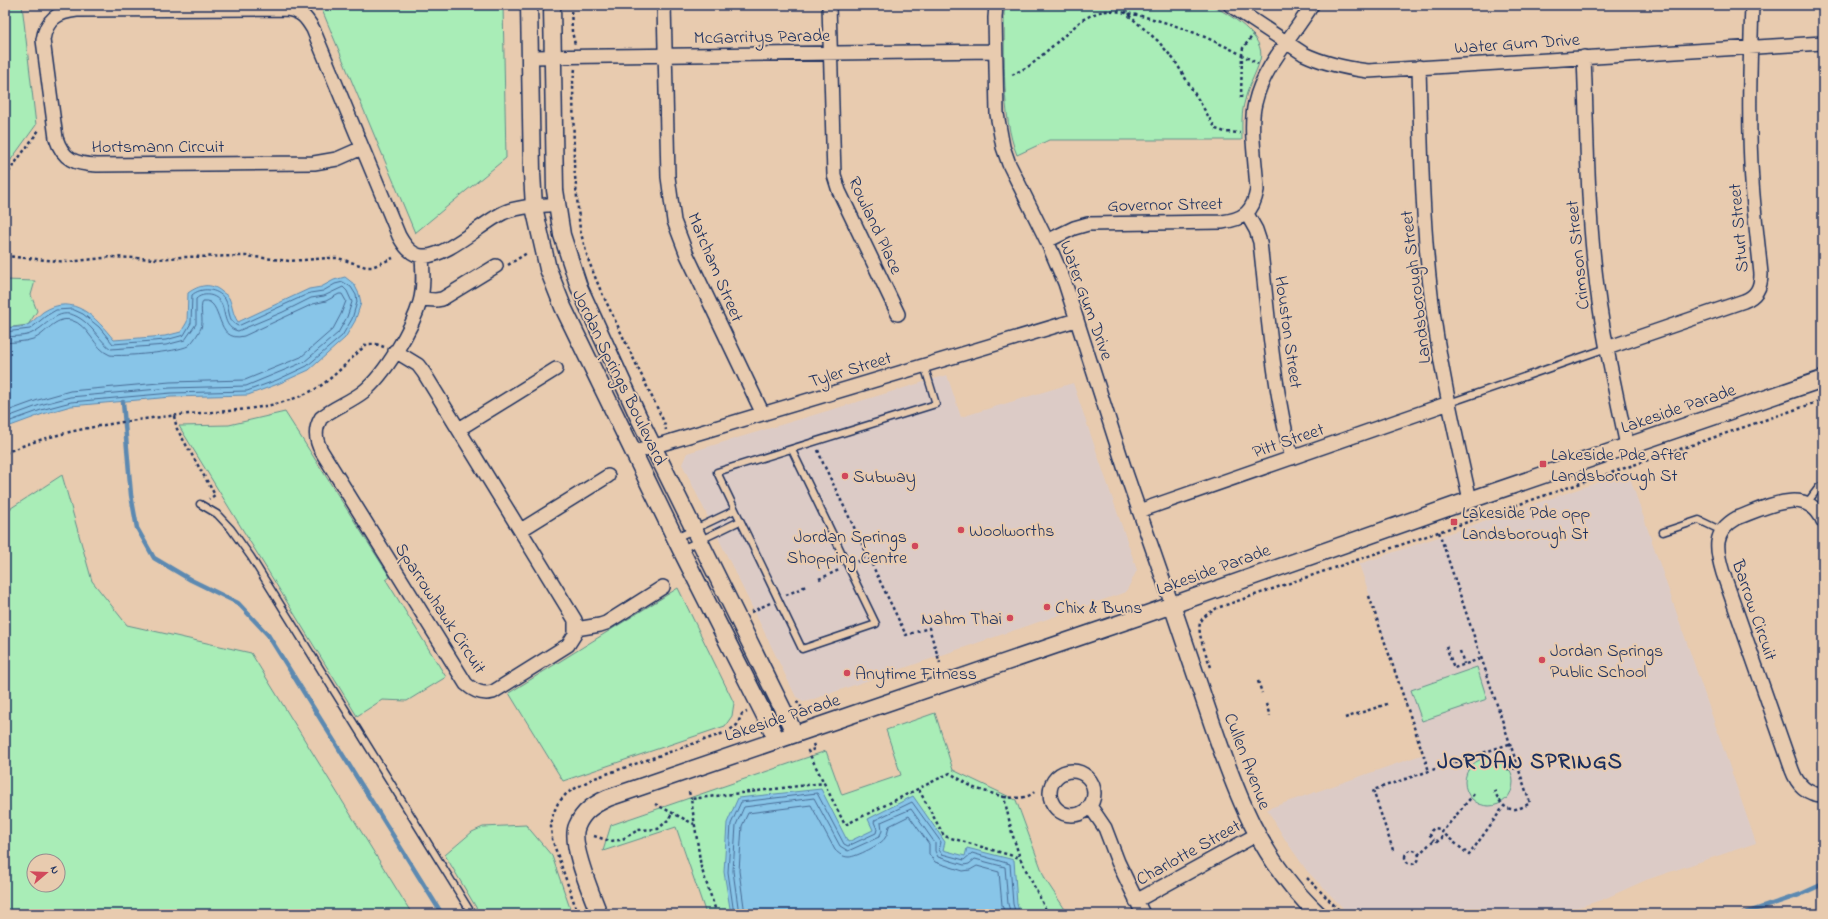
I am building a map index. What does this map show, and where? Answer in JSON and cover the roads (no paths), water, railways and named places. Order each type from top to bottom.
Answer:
[{"type":"street","name":"Jordan Springs Boulevard","points":[[529,5],[534,207],[542,248],[554,286],[679,544],[777,740]]},
{"type":"street","name":"Jordan Springs Boulevard","points":[[552,5],[555,190],[562,235],[579,287],[653,447],[795,734]]},
{"type":"street","name":"Matcham Street","points":[[664,5],[668,177],[674,221],[687,255],[763,414]]},
{"type":"street","name":"Rowland Place","points":[[830,5],[834,175],[839,191],[898,314]]},
{"type":"street","name":"Water Gum Drive","points":[[996,5],[997,114],[1003,147],[1009,164],[1047,241],[1065,283],[1139,511],[1172,605]]},
{"type":"street","name":"Water Gum Drive","points":[[1230,5],[1287,43],[1316,60],[1346,68],[1368,71],[1823,43]]},
{"type":"street","name":"Governor Street","points":[[1047,241],[1074,228],[1088,224],[1222,222],[1231,221],[1247,214],[1256,199],[1258,190],[1253,120],[1255,104],[1269,70],[1312,5]]},
{"type":"street","points":[[1751,47],[1752,5]]},
{"type":"street","name":"Hortsmann Circuit","points":[[362,148],[337,159],[314,163],[97,165],[77,163],[64,154],[59,147],[56,138],[43,40],[46,26],[50,20],[62,12],[77,10],[287,9],[297,11],[305,17],[313,29],[402,242],[413,253],[422,256]]},
{"type":"street","name":"Sturt Street","points":[[1607,348],[1744,301],[1750,298],[1759,289],[1761,274],[1752,182],[1750,139],[1751,47]]},
{"type":"street","name":"McGarritys Parade","points":[[530,57],[996,51]]},
{"type":"street","name":"Crimson Street","points":[[1584,57],[1588,188],[1595,270],[1607,348],[1627,446]]},
{"type":"street","name":"Landsborough Street","points":[[1419,67],[1422,168],[1431,294],[1449,403],[1470,500]]},
{"type":"street","points":[[422,256],[431,256],[444,250],[504,212],[557,204]]},
{"type":"street","name":"Houston Street","points":[[1247,214],[1256,230],[1260,242],[1274,361],[1292,458]]},
{"type":"street","name":"Sparrowhawk Circuit","points":[[422,256],[423,272],[421,299],[414,318],[387,367],[372,384],[362,392],[321,418],[317,425],[316,439],[322,452],[463,680],[469,687],[477,692],[488,693],[497,690],[568,645],[574,638],[576,629]]},
{"type":"street","points":[[421,299],[442,299],[496,266]]},
{"type":"street","name":"Tyler Street","points":[[634,452],[1076,320]]},
{"type":"street","points":[[395,351],[421,369],[573,614],[576,629],[606,623],[663,587]]},
{"type":"street","points":[[459,429],[556,368]]},
{"type":"street","name":"Lakeside Parade","points":[[599,914],[575,842],[576,826],[592,806],[608,798],[639,786],[1172,605],[1470,500],[1823,379]]},
{"type":"street","name":"Pitt Street","points":[[1139,511],[1449,403]]},
{"type":"street","points":[[521,530],[608,476]]},
{"type":"street","points":[[1722,531],[1730,521],[1779,503],[1793,500],[1807,503],[1814,508],[1823,521]]},
{"type":"street","name":"Barrow Circuit","points":[[1722,531],[1717,543],[1719,558],[1792,770],[1802,787],[1811,793],[1823,795]]},
{"type":"street","name":"Cullen Avenue","points":[[1172,605],[1231,778],[1256,835],[1296,892],[1318,914]]},
{"type":"street","points":[[1090,806],[1097,814],[1105,828],[1118,862],[1143,914]]},
{"type":"street","name":"Charlotte Street","points":[[1136,900],[1256,835]]},
{"type":"lane","points":[[1449,403],[1607,348]]},
{"type":"lane","points":[[792,450],[876,624],[802,649],[717,472],[792,450],[936,404],[924,365]]},
{"type":"lane","points":[[1807,503],[1818,487],[1823,486]]},
{"type":"lane","points":[[200,504],[217,514],[231,529],[251,557],[472,914]]},
{"type":"lane","points":[[679,544],[697,535],[735,510]]},
{"type":"lane","points":[[1662,532],[1699,520],[1722,531]]},
{"type":"lane","points":[[679,544],[697,535],[740,521]]},
{"type":"water","points":[[345,277],[354,284],[359,294],[361,303],[355,321],[345,338],[309,370],[278,384],[248,395],[171,397],[71,406],[43,414],[5,428],[5,328],[27,325],[43,312],[54,307],[65,305],[74,306],[92,316],[114,340],[165,336],[181,332],[187,322],[188,293],[196,288],[205,286],[214,287],[227,296],[238,322],[309,289],[321,287],[334,280]]},
{"type":"water","points":[[821,789],[848,842],[873,830],[868,819],[913,796],[945,842],[943,850],[965,856],[967,848],[1014,860],[1017,904],[1020,914],[731,914],[724,872],[727,823],[738,798]]},
{"type":"waterway","points":[[123,402],[131,495],[137,528],[154,558],[191,580],[238,603],[268,635],[442,914]]},
{"type":"waterway","points":[[1743,914],[1799,895],[1823,884]]},
{"type":"place","name":"Lakeside Pde after Landsborough St","points":[[1543,464]]},
{"type":"place","name":"Subway","points":[[845,476]]},
{"type":"place","name":"Lakeside Pde opp Landsborough St","points":[[1454,522]]},
{"type":"place","name":"Woolworths","points":[[961,530]]},
{"type":"place","name":"Jordan Springs Shopping Centre","points":[[915,546]]},
{"type":"place","name":"Chix & Buns","points":[[1047,607]]},
{"type":"place","name":"Nahm Thai","points":[[1010,618]]},
{"type":"place","name":"Jordan Springs Public School","points":[[1542,660]]},
{"type":"place","name":"Anytime Fitness","points":[[847,673]]},
{"type":"district","name":"JORDAN SPRINGS","points":[[1530,760]]}]
